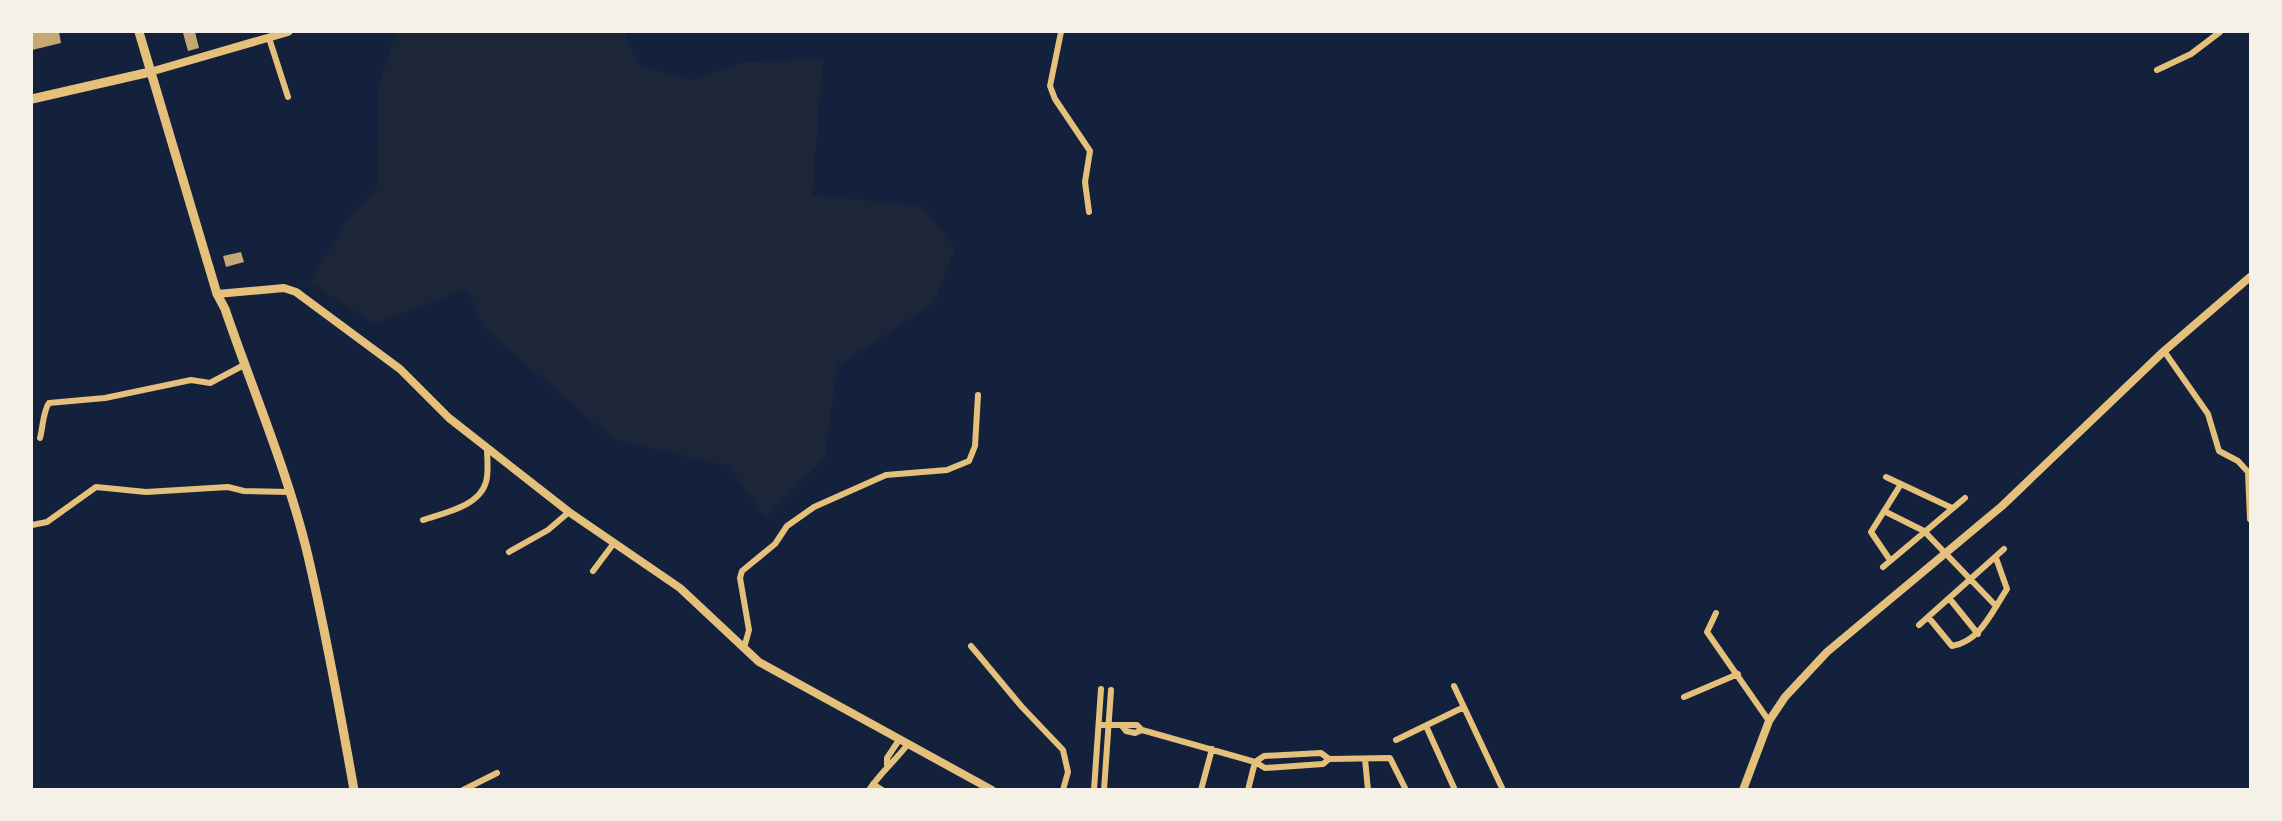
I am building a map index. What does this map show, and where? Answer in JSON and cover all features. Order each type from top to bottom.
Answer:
[{"type":"main road","points":[[139,32],[217,294],[289,492],[323,618],[354,789]]},
{"type":"main road","points":[[32,99],[150,72]]},
{"type":"street","points":[[150,72],[288,32]]},
{"type":"street","points":[[1061,32],[1050,86],[1054,99],[1090,151],[1085,182],[1089,212]]},
{"type":"street","points":[[2157,70],[2191,54],[2220,32]]},
{"type":"street","points":[[269,38],[288,97]]},
{"type":"street","points":[[1743,789],[1769,721],[1785,696],[1827,652],[2002,506],[2164,351],[2250,277]]},
{"type":"street","points":[[217,294],[284,288],[296,292],[400,369],[449,418],[569,512],[680,588],[759,662],[992,789]]},
{"type":"street","points":[[2164,351],[2208,414],[2219,451],[2238,461],[2249,472],[2250,519]]},
{"type":"street","points":[[40,438],[45,420],[45,408],[49,403],[105,398],[191,380],[215,382],[244,365]]},
{"type":"street","points":[[744,648],[749,630],[740,578],[742,571],[775,544],[787,526],[814,507],[886,476],[947,471],[969,461],[975,446],[978,395]]},
{"type":"street","points":[[423,520],[470,502],[481,490],[486,482],[487,448]]},
{"type":"street","points":[[1886,477],[1952,508]]},
{"type":"street","points":[[1890,560],[1871,532],[1901,484]]},
{"type":"street","points":[[32,525],[47,522],[96,487],[146,492],[228,487],[289,492]]},
{"type":"street","points":[[1883,567],[1965,498]]},
{"type":"street","points":[[1884,511],[1924,531],[1948,553],[1996,606]]},
{"type":"street","points":[[509,552],[548,530],[569,512]]},
{"type":"street","points":[[593,571],[614,543]]},
{"type":"street","points":[[1919,625],[2004,549]]},
{"type":"street","points":[[1929,618],[1952,646],[1964,644],[1978,634],[2007,589],[1996,558]]},
{"type":"street","points":[[1949,598],[1978,634]]},
{"type":"street","points":[[1716,613],[1707,632],[1769,721]]},
{"type":"street","points":[[971,646],[1022,707],[1063,750],[1068,772],[1063,789]]},
{"type":"street","points":[[1684,697],[1738,674]]},
{"type":"street","points":[[1454,686],[1503,789]]},
{"type":"street","points":[[1094,789],[1101,689]]},
{"type":"street","points":[[1104,789],[1111,690]]},
{"type":"street","points":[[1396,740],[1464,707]]},
{"type":"street","points":[[1100,725],[1122,726],[1126,731],[1135,733],[1142,730],[1255,762],[1265,768],[1323,764],[1329,759]]},
{"type":"street","points":[[1426,726],[1455,789]]},
{"type":"street","points":[[888,765],[887,758],[899,740]]},
{"type":"street","points":[[882,789],[871,787],[908,744]]},
{"type":"street","points":[[1201,789],[1212,749]]},
{"type":"street","points":[[1248,789],[1255,762],[1264,756],[1321,753],[1329,759],[1390,758],[1406,789]]},
{"type":"street","points":[[1365,759],[1368,789]]},
{"type":"street","points":[[464,789],[497,773]]},
{"type":"shaded area","points":[[397,32],[624,32],[638,64],[690,80],[744,62],[823,59],[812,195],[922,206],[955,248],[934,303],[837,366],[825,458],[766,518],[728,466],[613,439],[484,328],[467,289],[374,324],[310,283],[348,219],[378,186],[379,83]]},
{"type":"building","points":[[32,32],[59,32],[61,43],[32,50]]},
{"type":"building","points":[[195,32],[199,48],[188,51],[183,33]]},
{"type":"building","points":[[241,252],[244,262],[226,267],[223,256]]}]
